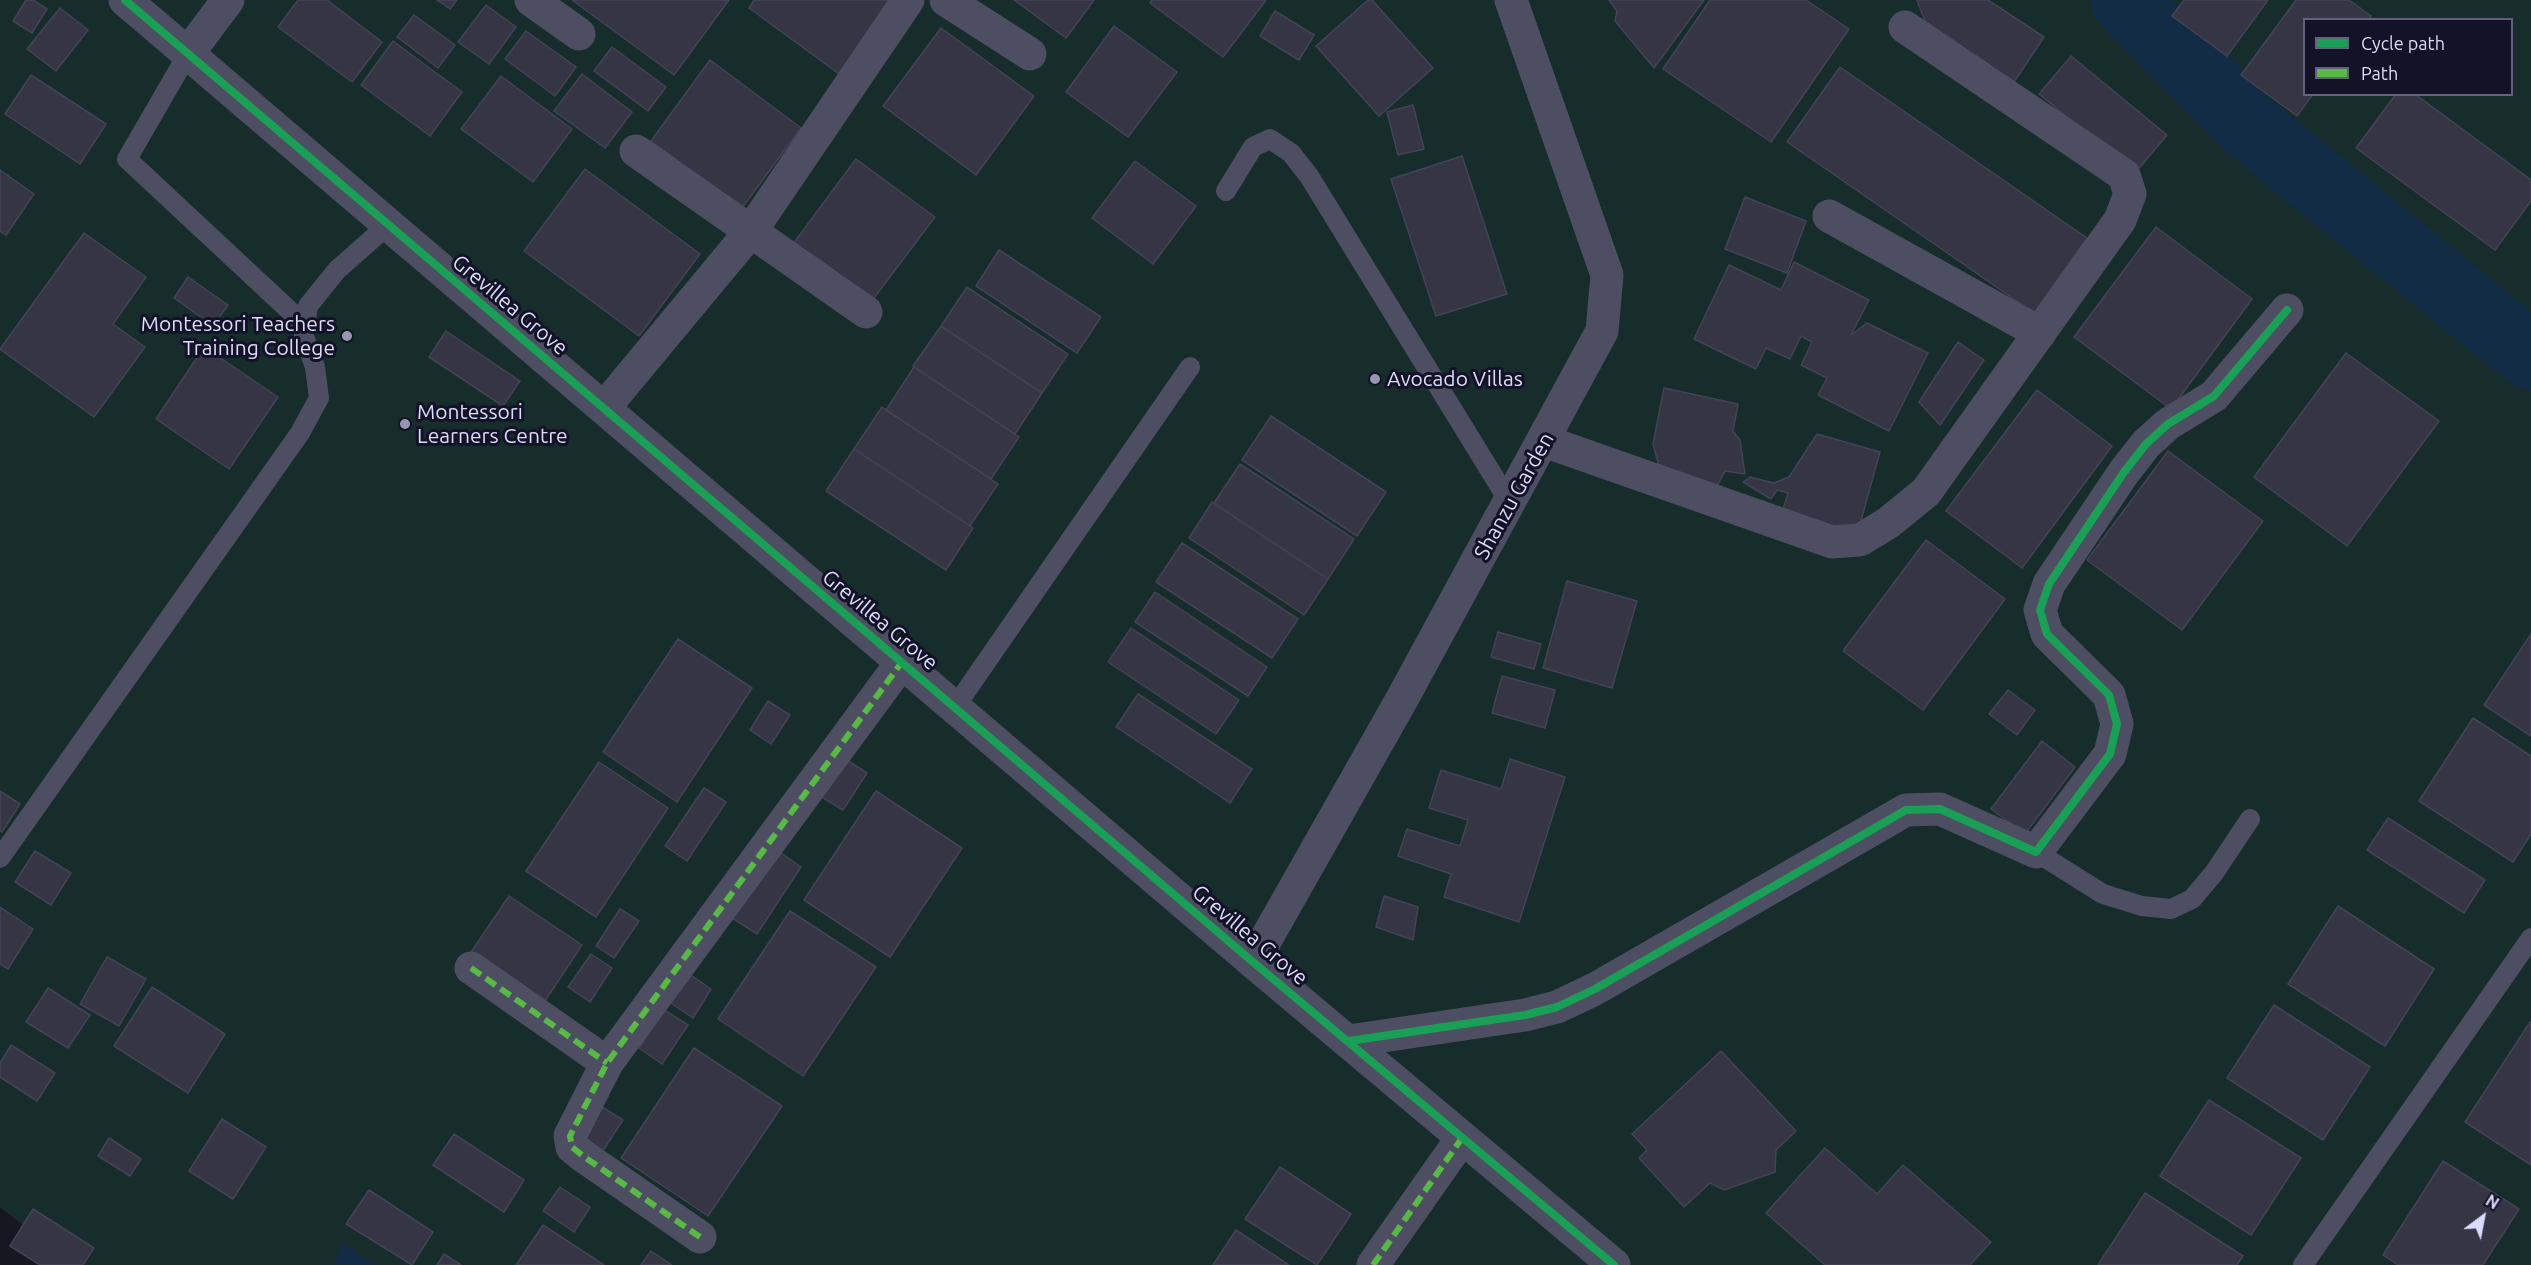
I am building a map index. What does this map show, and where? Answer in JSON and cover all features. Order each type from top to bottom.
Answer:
[{"type":"street","name":"Grevillea Grove","points":[[125,0],[189,52],[388,225],[1253,962],[1614,1265]]},
{"type":"street","points":[[189,52],[228,0]]},
{"type":"street","points":[[531,0],[579,34]]},
{"type":"street","points":[[604,408],[751,231],[908,0]]},
{"type":"street","points":[[946,0],[1030,54]]},
{"type":"street","name":"Shanzu Garden","points":[[1253,962],[1510,503],[1602,331],[1607,275],[1511,0]]},
{"type":"street","points":[[1544,441],[1832,542],[1860,540],[1888,523],[1926,492],[2120,220],[2130,194],[2124,175],[1905,27]]},
{"type":"street","points":[[636,151],[866,312]]},
{"type":"street","points":[[1829,216],[2040,333]]},
{"type":"street","points":[[1349,1041],[1525,1015],[1557,1007],[1595,989],[1885,820],[1906,810],[1940,809],[2036,852],[2110,754],[2117,724],[2109,694],[2047,634],[2040,610],[2049,584],[2124,472],[2146,444],[2168,424],[2214,396],[2287,310]]},
{"type":"street","points":[[700,1237],[573,1147],[570,1136],[607,1063],[902,662]]},
{"type":"street","points":[[471,968],[607,1063]]},
{"type":"street","points":[[1373,1265],[1462,1138]]},
{"type":"lane","points":[[189,52],[127,159],[305,324]]},
{"type":"lane","points":[[1226,191],[1253,147],[1270,139],[1291,153],[1310,176],[1510,503]]},
{"type":"lane","points":[[0,858],[300,434],[320,398],[315,367],[304,336],[308,306],[337,270],[388,225]]},
{"type":"lane","points":[[955,707],[1190,367]]},
{"type":"lane","points":[[2036,852],[2103,894],[2142,906],[2171,909],[2192,899],[2214,873],[2250,819]]},
{"type":"lane","points":[[2302,1265],[2531,938]]},
{"type":"green space","points":[[0,0],[2531,0],[2531,1265],[74,1265],[0,1207]]},
{"type":"water","points":[[343,1244],[376,1265],[333,1265]]},
{"type":"building","points":[[26,0],[33,0],[47,9],[32,33],[13,21]]},
{"type":"building","points":[[298,0],[327,0],[382,42],[352,82],[278,27]]},
{"type":"building","points":[[437,0],[457,0],[450,9]]},
{"type":"building","points":[[572,0],[729,0],[674,75]]},
{"type":"building","points":[[754,0],[894,0],[839,74],[749,8]]},
{"type":"building","points":[[1014,0],[1094,0],[1066,38]]},
{"type":"building","points":[[1152,0],[1266,0],[1223,57],[1150,3]]},
{"type":"building","points":[[1368,0],[1372,0],[1433,68],[1379,116],[1316,46]]},
{"type":"building","points":[[1609,0],[1704,0],[1654,68],[1615,21],[1617,11]]},
{"type":"building","points":[[1710,0],[1806,0],[1849,29],[1771,142],[1663,69]]},
{"type":"building","points":[[1917,0],[1988,0],[2044,37],[2014,82],[1926,24]]},
{"type":"building","points":[[2184,0],[2268,0],[2227,56],[2172,16]]},
{"type":"building","points":[[2296,0],[2349,0],[2371,16],[2370,18],[2303,18],[2303,96],[2312,96],[2297,116],[2241,75]]},
{"type":"building","points":[[486,5],[516,27],[489,64],[458,42]]},
{"type":"building","points":[[60,8],[88,30],[56,71],[27,49]]},
{"type":"building","points":[[1275,11],[1314,35],[1299,60],[1260,36]]},
{"type":"building","points":[[414,15],[455,45],[438,68],[397,37]]},
{"type":"building","points":[[1114,26],[1177,72],[1128,137],[1066,92]]},
{"type":"building","points":[[941,28],[1034,96],[976,175],[883,106]]},
{"type":"building","points":[[526,31],[576,67],[555,96],[505,59]]},
{"type":"building","points":[[393,41],[462,92],[430,136],[361,85]]},
{"type":"building","points":[[612,47],[666,87],[648,111],[594,71]]},
{"type":"building","points":[[2071,56],[2167,135],[2135,173],[2039,94]]},
{"type":"building","points":[[710,60],[801,128],[742,208],[651,141]]},
{"type":"building","points":[[1840,67],[2087,238],[2034,313],[1787,142]]},
{"type":"building","points":[[582,74],[632,112],[605,148],[554,111]]},
{"type":"building","points":[[31,75],[106,124],[80,164],[5,114]]},
{"type":"building","points":[[501,76],[572,129],[533,182],[461,129]]},
{"type":"building","points":[[2395,96],[2418,96],[2531,180],[2531,201],[2495,250],[2356,148]]},
{"type":"building","points":[[1413,105],[1424,149],[1398,155],[1387,112]]},
{"type":"building","points":[[1462,156],[1507,294],[1436,316],[1391,179]]},
{"type":"building","points":[[856,159],[935,217],[871,302],[793,244]]},
{"type":"building","points":[[1135,161],[1196,206],[1153,264],[1092,218]]},
{"type":"building","points":[[585,169],[700,254],[639,336],[524,251]]},
{"type":"building","points":[[0,170],[34,194],[6,235],[0,231]]},
{"type":"building","points":[[1745,197],[1806,221],[1787,273],[1725,249]]},
{"type":"building","points":[[2156,227],[2252,299],[2171,409],[2074,337]]},
{"type":"building","points":[[84,233],[146,277],[113,324],[145,347],[94,417],[0,349]]},
{"type":"building","points":[[999,250],[1101,317],[1077,353],[976,286]]},
{"type":"building","points":[[1794,262],[1869,300],[1851,335],[1867,323],[1928,353],[1889,431],[1818,395],[1827,378],[1801,365],[1812,342],[1801,336],[1790,359],[1766,348],[1756,369],[1694,339],[1729,265],[1781,290]]},
{"type":"building","points":[[188,277],[228,305],[213,326],[174,298]]},
{"type":"building","points":[[967,287],[1068,354],[1042,393],[941,326]]},
{"type":"building","points":[[941,326],[1042,393],[1015,434],[913,366]]},
{"type":"building","points":[[446,331],[520,381],[503,406],[429,357]]},
{"type":"building","points":[[1958,342],[1984,360],[1940,425],[1919,402]]},
{"type":"building","points":[[204,347],[278,397],[229,469],[156,419]]},
{"type":"building","points":[[2346,353],[2439,421],[2347,546],[2254,477]]},
{"type":"building","points":[[914,367],[1019,437],[991,479],[886,410]]},
{"type":"building","points":[[1664,388],[1738,404],[1733,431],[1740,440],[1745,474],[1725,471],[1712,496],[1660,470],[1653,444]]},
{"type":"building","points":[[2037,390],[2112,446],[2022,568],[1946,511]]},
{"type":"building","points":[[882,407],[998,484],[970,526],[854,449]]},
{"type":"building","points":[[1271,416],[1386,492],[1357,536],[1242,460]]},
{"type":"building","points":[[1817,434],[1880,452],[1857,535],[1782,513],[1788,493],[1777,490],[1771,499],[1743,482],[1750,477],[1774,483],[1789,477]]},
{"type":"building","points":[[854,449],[973,528],[946,570],[826,491]]},
{"type":"building","points":[[2168,451],[2263,521],[2182,630],[2087,560]]},
{"type":"building","points":[[1240,464],[1354,539],[1328,579],[1214,503]]},
{"type":"building","points":[[1212,502],[1328,579],[1304,615],[1189,538]]},
{"type":"building","points":[[1926,540],[2005,599],[1923,710],[1843,651]]},
{"type":"building","points":[[1182,543],[1298,619],[1272,658],[1156,582]]},
{"type":"building","points":[[1567,581],[1637,601],[1612,688],[1543,668]]},
{"type":"building","points":[[1155,592],[1267,667],[1248,696],[1135,622]]},
{"type":"building","points":[[1131,628],[1239,700],[1216,734],[1108,662]]},
{"type":"building","points":[[1498,632],[1541,644],[1534,669],[1491,657]]},
{"type":"building","points":[[2531,634],[2531,736],[2484,705]]},
{"type":"building","points":[[678,639],[752,688],[677,802],[603,752]]},
{"type":"building","points":[[1502,676],[1555,690],[1545,728],[1492,713]]},
{"type":"building","points":[[2008,690],[2035,710],[2017,735],[1989,714]]},
{"type":"building","points":[[1138,694],[1252,769],[1230,803],[1116,727]]},
{"type":"building","points":[[768,701],[790,715],[771,744],[750,730]]},
{"type":"building","points":[[2473,718],[2531,756],[2531,834],[2513,862],[2419,801]]},
{"type":"building","points":[[2042,741],[2075,767],[2025,834],[1991,809]]},
{"type":"building","points":[[842,757],[867,773],[843,810],[817,794]]},
{"type":"building","points":[[1510,759],[1565,777],[1519,922],[1444,897],[1451,874],[1398,856],[1407,829],[1460,846],[1468,820],[1429,808],[1441,770],[1501,789]]},
{"type":"building","points":[[599,762],[668,808],[596,917],[526,871]]},
{"type":"building","points":[[704,788],[726,802],[687,861],[665,846]]},
{"type":"building","points":[[0,791],[20,804],[2,832],[0,831]]},
{"type":"building","points":[[876,791],[962,848],[890,957],[804,900]]},
{"type":"building","points":[[2388,818],[2485,880],[2464,913],[2367,850]]},
{"type":"building","points":[[777,850],[801,867],[757,934],[732,918]]},
{"type":"building","points":[[35,851],[71,873],[51,905],[15,882]]},
{"type":"building","points":[[509,896],[582,945],[543,1004],[469,955]]},
{"type":"building","points":[[1384,896],[1418,907],[1413,940],[1376,927]]},
{"type":"building","points":[[2338,906],[2434,969],[2385,1046],[2288,984]]},
{"type":"building","points":[[0,907],[33,929],[8,969],[0,964]]},
{"type":"building","points":[[620,909],[639,921],[614,958],[596,946]]},
{"type":"building","points":[[790,911],[876,967],[803,1076],[718,1019]]},
{"type":"building","points":[[591,954],[612,968],[590,1002],[568,987]]},
{"type":"building","points":[[107,957],[146,979],[119,1026],[80,1004]]},
{"type":"building","points":[[688,973],[711,989],[693,1018],[669,1002]]},
{"type":"building","points":[[152,987],[225,1034],[188,1093],[114,1046]]},
{"type":"building","points":[[48,988],[90,1015],[68,1048],[26,1022]]},
{"type":"building","points":[[2274,1005],[2370,1067],[2323,1140],[2227,1078]]},
{"type":"building","points":[[664,1010],[688,1025],[662,1064],[639,1048]]},
{"type":"building","points":[[2531,1022],[2531,1165],[2465,1122]]},
{"type":"building","points":[[11,1045],[55,1073],[37,1101],[0,1077],[0,1063]]},
{"type":"building","points":[[694,1048],[782,1106],[708,1216],[621,1158]]},
{"type":"building","points":[[1721,1051],[1796,1131],[1776,1150],[1775,1172],[1724,1190],[1710,1183],[1684,1207],[1639,1158],[1647,1150],[1632,1134]]},
{"type":"building","points":[[2209,1100],[2301,1158],[2251,1235],[2160,1176]]},
{"type":"building","points":[[602,1107],[623,1120],[598,1158],[577,1144]]},
{"type":"building","points":[[222,1119],[266,1147],[233,1199],[189,1171]]},
{"type":"building","points":[[454,1134],[524,1180],[504,1212],[433,1165]]},
{"type":"building","points":[[109,1138],[141,1159],[130,1176],[98,1156]]},
{"type":"building","points":[[1825,1148],[1877,1194],[1903,1165],[1991,1242],[1970,1265],[1825,1265],[1766,1213]]},
{"type":"building","points":[[2443,1161],[2519,1209],[2483,1265],[2398,1265],[2383,1255]]},
{"type":"building","points":[[1280,1167],[1351,1214],[1317,1265],[1245,1219]]},
{"type":"building","points":[[560,1187],[590,1207],[574,1232],[543,1211]]},
{"type":"building","points":[[369,1190],[433,1232],[412,1265],[346,1224]]},
{"type":"building","points":[[2145,1193],[2243,1256],[2237,1265],[2098,1265]]},
{"type":"building","points":[[33,1209],[94,1248],[83,1265],[40,1265],[10,1246]]},
{"type":"building","points":[[543,1225],[604,1265],[516,1265]]},
{"type":"building","points":[[1236,1230],[1289,1265],[1213,1265]]},
{"type":"building","points":[[651,1251],[672,1265],[641,1265]]},
{"type":"building","points":[[444,1254],[461,1265],[437,1265]]},
{"type":"waterway","points":[[2125,0],[2248,125],[2531,356]]},
{"type":"marked path","points":[[700,1237],[583,1156],[572,1147],[570,1136],[607,1063],[902,662]]},
{"type":"marked path","points":[[471,968],[607,1063]]},
{"type":"marked path","points":[[1373,1265],[1462,1138]]},
{"type":"cycle path","points":[[125,0],[1253,962],[1614,1265]]},
{"type":"cycle path","points":[[1349,1041],[1525,1015],[1557,1007],[1595,989],[1906,810],[1940,809],[2036,852],[2110,754],[2117,724],[2109,695],[2047,634],[2040,610],[2049,584],[2124,472],[2146,444],[2168,424],[2214,396],[2287,310]]},
{"type":"place","name":"Montessori Teachers Training College","points":[[347,336]]},
{"type":"place","name":"Avocado Villas","points":[[1375,379]]},
{"type":"place","name":"Montessori Learners Centre","points":[[405,424]]}]
